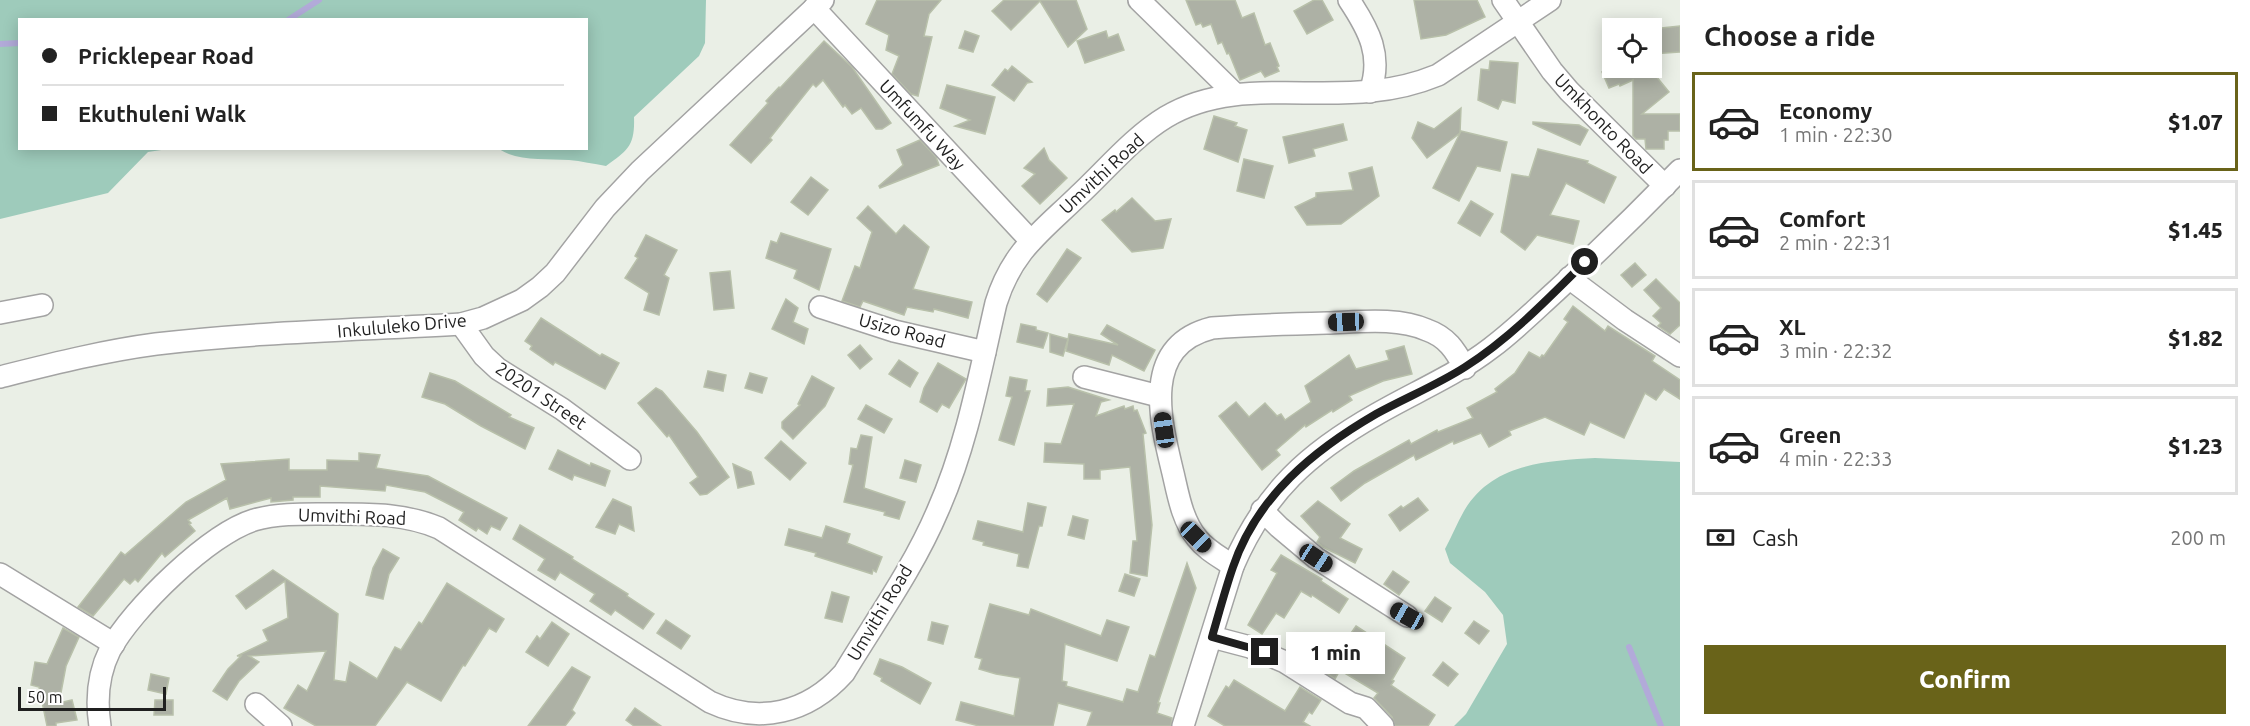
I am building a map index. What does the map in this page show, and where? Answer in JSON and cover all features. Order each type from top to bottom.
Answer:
[{"type":"street","points":[[1140,0],[1235,94]]},
{"type":"street","points":[[1349,0],[1369,34],[1375,58],[1376,72],[1370,92]]},
{"type":"street","name":"Umkhonto Road","points":[[1503,0],[1552,71],[1569,91],[1665,186]]},
{"type":"street","name":"Umvithi Road","points":[[100,726],[98,697],[100,677],[114,644],[135,615],[187,562],[215,540],[234,528],[273,515],[378,514],[424,521],[439,528],[696,694],[722,708],[762,714],[802,706],[830,688],[844,673],[919,549],[938,512],[954,471],[1003,280],[1016,257],[1139,137],[1165,117],[1186,106],[1207,99],[1235,94],[1370,92],[1401,87],[1438,75],[1550,0]]},
{"type":"street","name":"Umfumfu Way","points":[[818,4],[1031,241]]},
{"type":"street","name":"Inkululeko Drive","points":[[0,377],[84,356],[154,345],[236,337],[461,324],[483,318],[522,300],[555,273],[605,208],[640,171],[818,4]]},
{"type":"street","points":[[1183,726],[1233,566],[1243,542],[1262,510],[1292,474],[1328,444],[1377,414],[1465,368],[1493,347],[1569,278],[1680,170]]},
{"type":"street","points":[[1569,278],[1625,320],[1680,356]]},
{"type":"street","points":[[0,313],[42,305]]},
{"type":"street","name":"Usizo Road","points":[[820,307],[894,332],[985,352]]},
{"type":"street","points":[[1233,566],[1208,549],[1196,537],[1189,525],[1182,508],[1167,447],[1159,396],[1165,367],[1174,351],[1191,336],[1212,328],[1363,322],[1416,326],[1429,330],[1453,346],[1465,368]]},
{"type":"street","name":"20201 Street","points":[[461,324],[484,356],[498,369],[562,409],[630,459]]},
{"type":"street","points":[[1084,377],[1159,396]]},
{"type":"street","points":[[1262,510],[1316,558],[1407,616]]},
{"type":"street","points":[[0,574],[114,644]]},
{"type":"street","points":[[1212,637],[1250,646],[1285,662],[1350,703],[1366,708],[1383,726]]},
{"type":"street","points":[[255,704],[281,726]]},
{"type":"green space","points":[[0,0],[706,0],[705,43],[699,56],[634,117],[633,135],[629,146],[606,166],[569,160],[524,158],[501,150],[588,150],[588,18],[18,18],[18,150],[161,150],[148,152],[108,193],[0,219]]},
{"type":"green space","points":[[1595,458],[1680,462],[1680,726],[1454,726],[1466,714],[1507,644],[1503,615],[1485,592],[1450,563],[1445,549],[1461,516],[1476,495],[1489,483],[1505,474],[1539,463]]},
{"type":"building","points":[[877,0],[941,0],[929,14],[924,36],[932,37],[918,96],[911,94],[892,74],[899,56],[886,50],[889,35],[866,24]]},
{"type":"building","points":[[1004,0],[1076,0],[1087,29],[1068,47],[1040,1],[1011,30],[992,11]]},
{"type":"building","points":[[1186,0],[1235,0],[1242,18],[1254,13],[1265,45],[1270,43],[1279,71],[1265,77],[1261,71],[1240,80],[1229,53],[1227,54],[1222,42],[1218,44],[1211,24],[1203,27],[1201,23],[1196,25]]},
{"type":"building","points":[[1314,0],[1322,0],[1333,20],[1307,34],[1294,11]]},
{"type":"building","points":[[1414,0],[1477,0],[1485,17],[1446,35],[1421,39]]},
{"type":"building","points":[[1680,26],[1680,52],[1662,53],[1662,28]]},
{"type":"building","points":[[965,31],[979,36],[973,52],[959,48]]},
{"type":"building","points":[[1106,31],[1108,38],[1118,34],[1124,50],[1085,63],[1077,41]]},
{"type":"building","points":[[824,41],[852,67],[891,123],[882,129],[876,129],[861,108],[852,114],[845,105],[843,107],[823,80],[816,87],[813,84],[770,138],[772,140],[751,163],[730,145],[768,103],[766,101]]},
{"type":"building","points":[[1490,61],[1518,63],[1515,103],[1502,100],[1498,109],[1478,100],[1481,69],[1489,70]]},
{"type":"building","points":[[1012,66],[1032,82],[1027,83],[1014,101],[992,85],[1005,69],[1008,71]]},
{"type":"building","points":[[1605,78],[1658,78],[1669,92],[1642,114],[1680,114],[1680,131],[1668,131],[1668,140],[1664,140],[1664,149],[1646,149],[1645,139],[1636,139],[1633,136],[1633,80],[1609,88]]},
{"type":"building","points":[[947,85],[995,97],[985,134],[955,126],[970,120],[940,108]]},
{"type":"building","points":[[1461,108],[1460,133],[1427,158],[1412,138],[1418,122],[1434,129]]},
{"type":"building","points":[[1214,116],[1237,123],[1235,126],[1247,130],[1238,162],[1204,149]]},
{"type":"building","points":[[1533,122],[1579,125],[1588,130],[1580,145]]},
{"type":"building","points":[[1343,124],[1347,140],[1313,149],[1315,156],[1289,163],[1283,137]]},
{"type":"building","points":[[1461,131],[1507,142],[1500,171],[1477,166],[1459,201],[1433,188]]},
{"type":"building","points":[[920,140],[936,157],[939,165],[880,188],[879,186],[903,165],[897,150]]},
{"type":"building","points":[[1044,148],[1049,160],[1067,178],[1040,204],[1022,186],[1035,174],[1024,168]]},
{"type":"building","points":[[1538,149],[1588,161],[1587,163],[1616,177],[1604,203],[1566,183],[1550,215],[1579,221],[1573,244],[1537,235],[1525,250],[1501,232],[1512,174],[1529,177]]},
{"type":"building","points":[[1244,159],[1273,166],[1264,198],[1237,191]]},
{"type":"building","points":[[1372,167],[1379,196],[1341,224],[1307,225],[1295,207],[1316,197],[1316,193],[1353,190],[1349,173]]},
{"type":"building","points":[[811,177],[828,190],[808,215],[791,202]]},
{"type":"building","points":[[1132,198],[1155,221],[1171,219],[1163,248],[1132,252],[1102,220],[1115,210],[1116,212]]},
{"type":"building","points":[[1471,201],[1493,214],[1480,236],[1458,223]]},
{"type":"building","points":[[868,206],[896,234],[904,225],[929,247],[913,289],[972,302],[968,318],[934,309],[933,312],[907,307],[904,315],[863,301],[860,307],[842,301],[855,266],[860,268],[872,232],[857,218]]},
{"type":"building","points":[[781,233],[831,249],[819,290],[794,278],[797,270],[766,258],[771,241],[777,243]]},
{"type":"building","points":[[646,235],[677,250],[664,275],[669,278],[659,315],[644,310],[649,293],[625,278],[638,258],[635,256]]},
{"type":"building","points":[[1067,249],[1081,258],[1047,302],[1037,294]]},
{"type":"building","points":[[1635,263],[1646,275],[1632,287],[1621,275]]},
{"type":"building","points":[[730,271],[734,308],[714,310],[710,273]]},
{"type":"building","points":[[1656,279],[1680,303],[1680,325],[1670,334],[1658,326],[1661,323],[1653,316],[1661,308],[1644,290]]},
{"type":"building","points":[[786,299],[798,308],[793,322],[808,329],[804,344],[772,329]]},
{"type":"building","points":[[1573,306],[1605,331],[1608,326],[1655,356],[1652,361],[1680,380],[1680,399],[1664,389],[1656,400],[1645,393],[1624,438],[1590,422],[1584,435],[1545,417],[1509,431],[1511,435],[1489,447],[1481,433],[1454,444],[1453,441],[1416,460],[1414,455],[1365,483],[1341,501],[1331,488],[1354,471],[1409,440],[1411,444],[1437,430],[1438,432],[1473,418],[1467,408],[1497,392],[1495,389],[1515,373],[1529,352],[1540,358],[1544,356],[1568,322],[1564,319]]},
{"type":"building","points":[[541,318],[600,356],[602,354],[619,363],[605,389],[555,362],[553,365],[530,349],[532,346],[525,341]]},
{"type":"building","points":[[1021,324],[1036,327],[1036,330],[1048,333],[1043,348],[1017,342]]},
{"type":"building","points":[[1107,325],[1155,350],[1144,371],[1112,355],[1109,365],[1066,351],[1069,334],[1118,345],[1101,334]]},
{"type":"building","points":[[1050,334],[1068,339],[1063,356],[1050,352]]},
{"type":"building","points":[[860,345],[872,359],[860,369],[848,355]]},
{"type":"building","points":[[1404,346],[1412,374],[1383,381],[1349,396],[1352,400],[1306,427],[1305,425],[1276,450],[1280,455],[1262,470],[1219,416],[1236,402],[1249,417],[1265,403],[1277,416],[1281,414],[1285,420],[1311,402],[1305,386],[1349,355],[1356,369],[1389,360],[1386,351]]},
{"type":"building","points":[[899,360],[918,373],[910,387],[889,374]]},
{"type":"building","points":[[938,363],[966,379],[949,408],[942,404],[937,412],[920,402],[924,388]]},
{"type":"building","points":[[708,371],[726,375],[723,391],[704,387]]},
{"type":"building","points":[[430,373],[455,381],[511,415],[509,417],[534,428],[525,449],[445,404],[422,397]]},
{"type":"building","points":[[750,373],[767,378],[762,393],[745,388]]},
{"type":"building","points":[[812,376],[834,388],[825,406],[793,439],[782,428],[782,422],[800,405],[798,404]]},
{"type":"building","points":[[1010,377],[1027,380],[1025,391],[1030,391],[1014,445],[999,440],[1012,397],[1006,396]]},
{"type":"building","points":[[1068,387],[1109,400],[1101,402],[1096,416],[1124,406],[1125,409],[1133,406],[1134,411],[1137,410],[1146,433],[1143,434],[1152,525],[1147,576],[1130,573],[1133,541],[1137,541],[1130,467],[1100,470],[1100,479],[1084,479],[1084,464],[1044,462],[1045,443],[1061,444],[1074,404],[1047,406],[1048,389]]},
{"type":"building","points":[[656,388],[662,391],[697,432],[729,477],[707,494],[700,495],[690,483],[698,477],[669,435],[667,437],[638,403]]},
{"type":"building","points":[[866,405],[892,419],[884,433],[858,419]]},
{"type":"building","points":[[861,435],[872,437],[864,488],[905,502],[899,519],[884,515],[885,512],[844,502],[853,465],[849,464],[851,448],[857,449]]},
{"type":"building","points":[[781,441],[806,463],[790,480],[765,458]]},
{"type":"building","points":[[558,450],[590,466],[591,463],[610,471],[605,486],[574,475],[572,480],[549,469]]},
{"type":"building","points":[[359,453],[380,455],[376,468],[428,476],[507,518],[500,530],[491,526],[487,534],[478,528],[476,531],[459,520],[464,512],[425,492],[386,485],[385,491],[320,486],[320,497],[293,497],[293,500],[271,502],[271,498],[230,509],[227,498],[188,520],[195,531],[165,557],[162,553],[138,582],[135,579],[130,584],[124,579],[93,616],[78,607],[121,552],[125,555],[186,502],[226,480],[221,464],[289,459],[289,470],[327,470],[327,460],[359,461]]},
{"type":"building","points":[[905,460],[921,465],[916,482],[900,478]]},
{"type":"building","points":[[733,464],[751,472],[754,484],[738,488]]},
{"type":"building","points":[[1418,498],[1428,510],[1400,531],[1389,515]]},
{"type":"building","points":[[613,499],[631,507],[634,531],[619,524],[615,534],[596,527]]},
{"type":"building","points":[[1318,501],[1350,524],[1340,538],[1362,549],[1355,563],[1317,542],[1320,537],[1301,516]]},
{"type":"building","points":[[1028,503],[1046,507],[1028,568],[1017,566],[1019,554],[983,545],[984,542],[973,539],[978,521],[1023,532]]},
{"type":"building","points":[[1073,516],[1088,520],[1084,539],[1068,535]]},
{"type":"building","points":[[520,525],[573,557],[572,559],[628,594],[627,596],[654,614],[643,629],[615,610],[611,615],[590,601],[595,594],[560,572],[555,580],[538,570],[545,559],[513,539]]},
{"type":"building","points":[[826,526],[850,534],[847,543],[882,557],[876,572],[873,570],[872,574],[815,556],[816,553],[785,545],[789,529],[822,538]]},
{"type":"building","points":[[383,549],[399,558],[389,574],[383,599],[366,595],[373,568]]},
{"type":"building","points":[[1281,555],[1322,579],[1321,581],[1348,599],[1339,613],[1312,595],[1311,597],[1301,591],[1284,618],[1276,613],[1262,634],[1248,625],[1277,573],[1271,570]]},
{"type":"building","points":[[1187,563],[1196,588],[1158,703],[1160,703],[1157,713],[1172,718],[1171,726],[1087,726],[1092,712],[1058,703],[1053,726],[979,726],[956,720],[961,702],[1014,716],[1020,678],[979,669],[982,659],[975,657],[990,604],[1029,615],[1031,609],[1101,636],[1107,620],[1129,627],[1117,661],[1065,644],[1062,681],[1067,682],[1066,686],[1123,702],[1127,689],[1138,692],[1150,655],[1155,657]]},
{"type":"building","points":[[273,570],[338,614],[334,680],[346,682],[350,662],[377,679],[395,647],[401,650],[419,622],[422,624],[447,583],[504,619],[496,632],[489,628],[441,701],[407,682],[375,726],[316,726],[284,708],[298,685],[307,691],[326,651],[249,656],[259,662],[239,681],[227,700],[213,691],[228,669],[241,656],[237,656],[268,641],[263,630],[288,618],[285,581],[246,609],[236,596]]},
{"type":"building","points":[[1393,571],[1409,582],[1399,595],[1384,584]]},
{"type":"building","points":[[1125,574],[1140,579],[1134,596],[1119,591]]},
{"type":"building","points":[[832,592],[849,597],[842,622],[825,618]]},
{"type":"building","points":[[1435,597],[1451,608],[1442,622],[1425,611]]},
{"type":"building","points":[[666,620],[690,636],[681,649],[657,633]]},
{"type":"building","points":[[1474,621],[1489,631],[1479,644],[1465,633]]},
{"type":"building","points":[[552,622],[569,634],[548,666],[526,652],[537,636],[540,639]]},
{"type":"building","points":[[932,622],[948,626],[943,644],[928,640]]},
{"type":"building","points":[[1356,626],[1405,658],[1391,685],[1435,715],[1428,726],[1395,726],[1392,717],[1374,698],[1378,693],[1340,670],[1335,679],[1291,651],[1299,641],[1330,663]]},
{"type":"building","points":[[63,628],[79,637],[66,666],[59,703],[72,700],[77,720],[47,726],[39,687],[31,685],[35,662],[47,664]]},
{"type":"building","points":[[880,659],[902,667],[931,683],[920,704],[881,681],[882,678],[874,674]]},
{"type":"building","points":[[1443,662],[1458,674],[1448,686],[1433,675]]},
{"type":"building","points":[[572,667],[590,677],[572,710],[575,713],[565,726],[528,726]]},
{"type":"building","points":[[151,674],[169,678],[166,694],[148,690]]},
{"type":"building","points":[[1234,680],[1285,711],[1300,687],[1321,700],[1312,714],[1309,712],[1303,722],[1310,726],[1225,726],[1208,716],[1226,686],[1229,688]]},
{"type":"building","points":[[155,700],[173,700],[173,715],[154,715]]},
{"type":"building","points":[[635,708],[661,726],[634,726],[626,720]]},
{"type":"waterway","points":[[291,18],[319,0]]},
{"type":"waterway","points":[[0,44],[18,43]]},
{"type":"waterway","points":[[1629,647],[1661,726]]},
{"type":"route","points":[[1265,652],[1212,637],[1233,566],[1243,542],[1262,510],[1292,474],[1328,444],[1377,414],[1465,368],[1522,322],[1585,262]]}]
